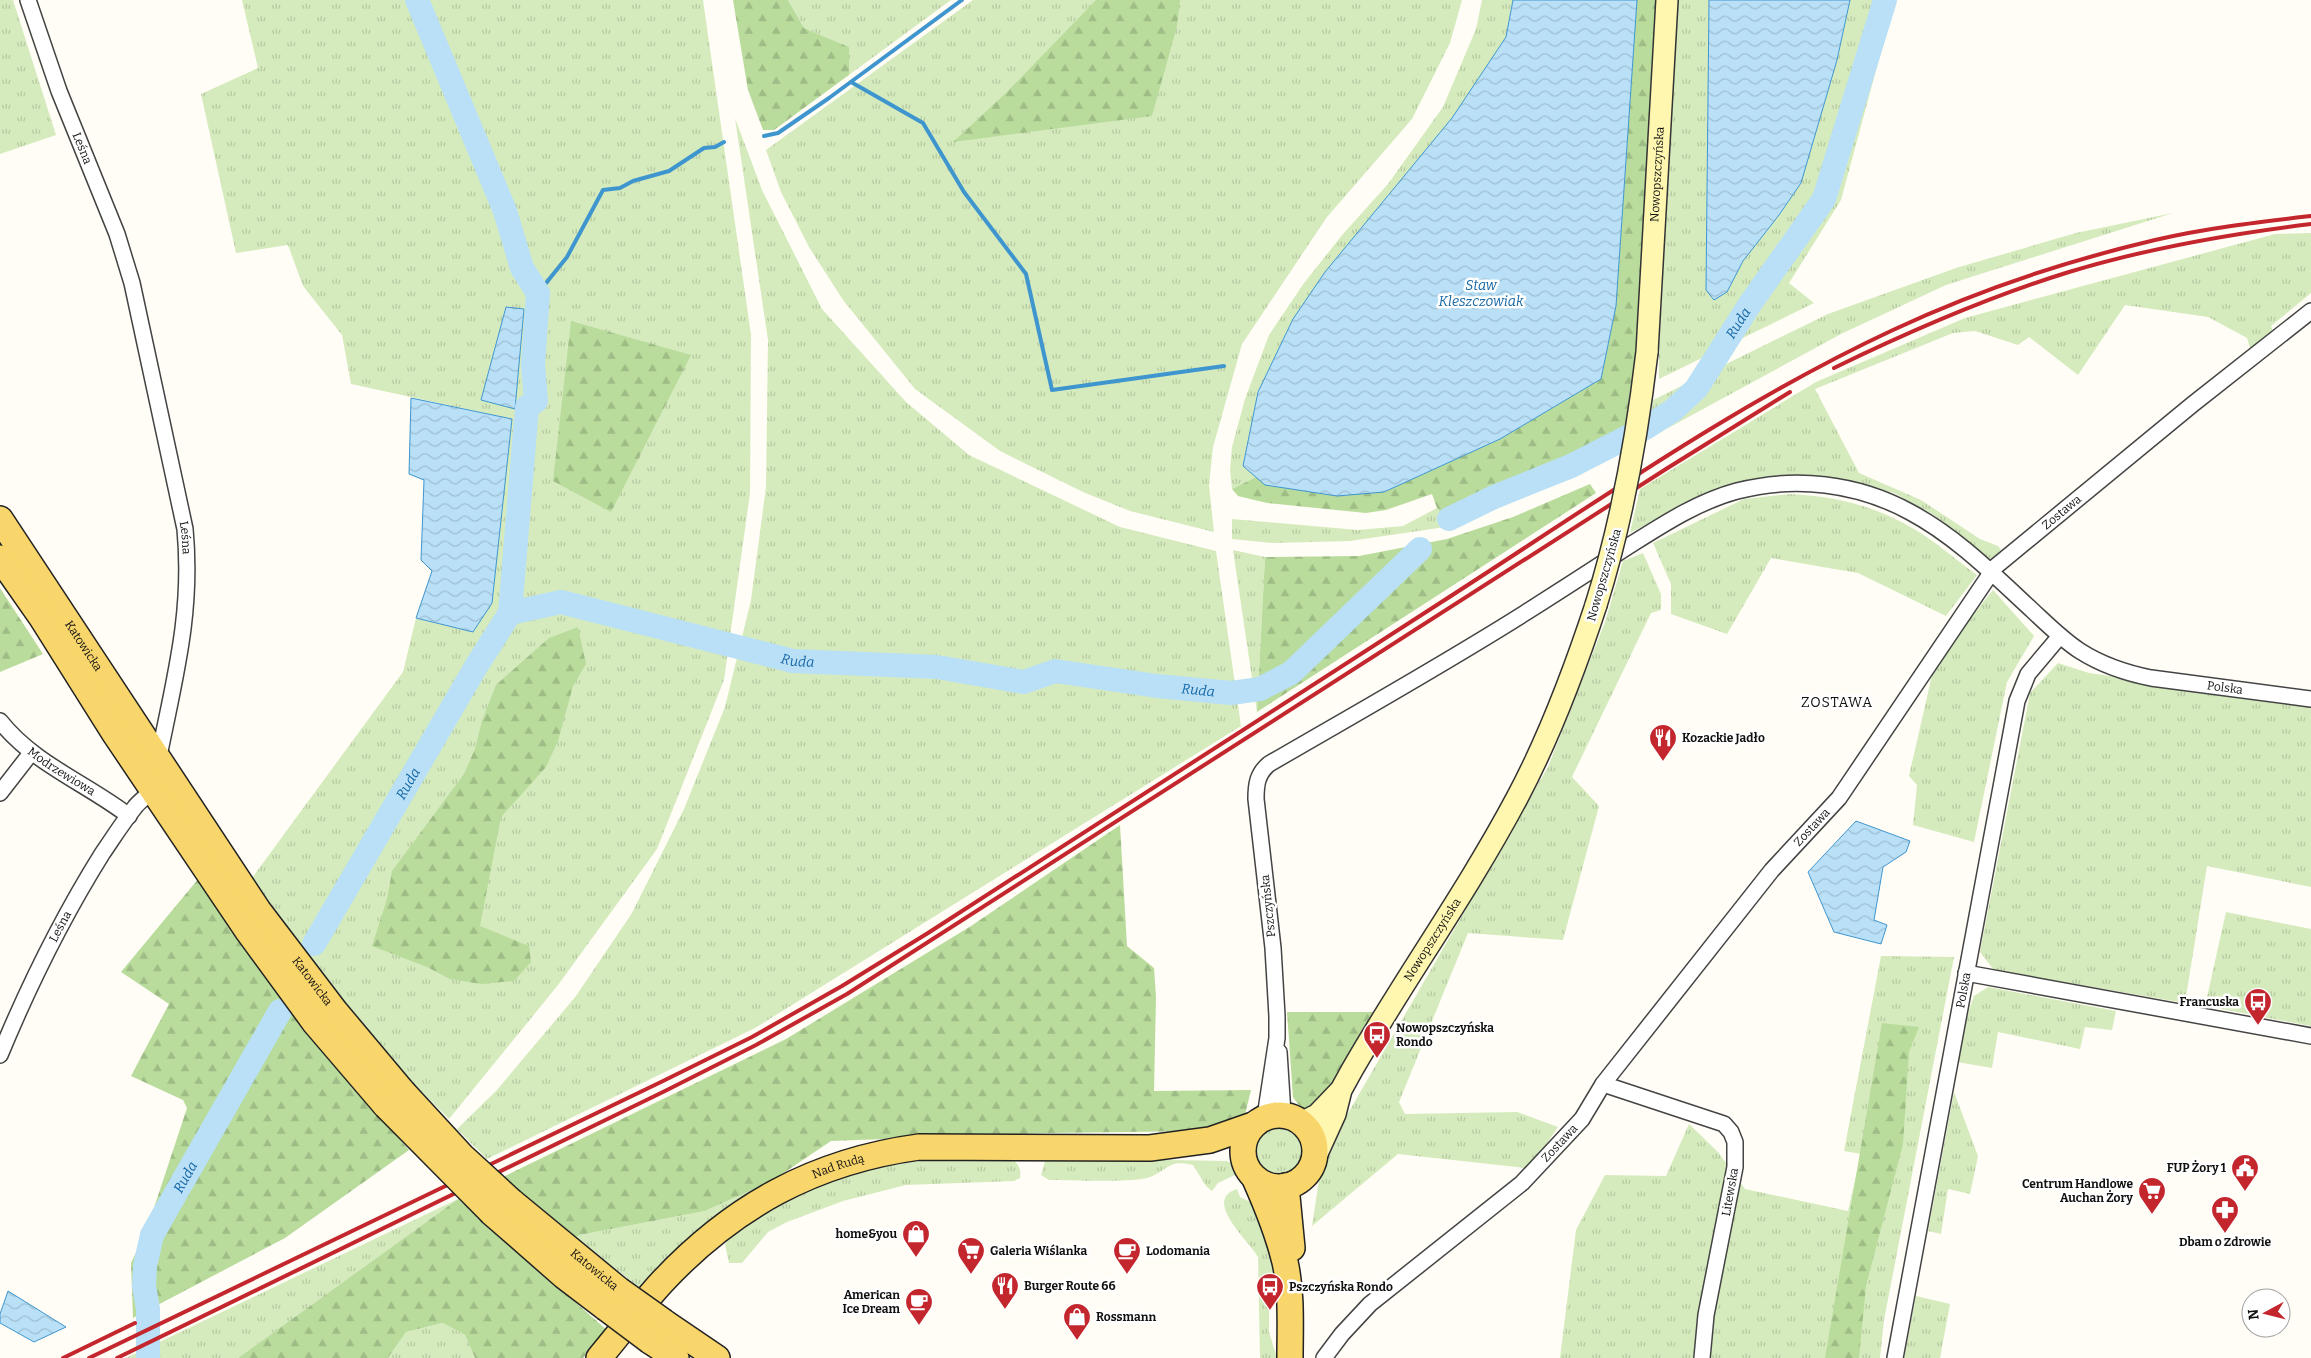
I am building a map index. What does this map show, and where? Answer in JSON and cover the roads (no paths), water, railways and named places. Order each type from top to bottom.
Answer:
[{"type":"main road","name":"Nowopszczyńska","points":[[1276,1120],[1321,1111],[1341,1090],[1517,799],[1548,737],[1575,669],[1616,540],[1628,486],[1647,352],[1667,0]]},
{"type":"main road","name":"Katowicka","points":[[0,519],[159,757],[258,910],[335,1011],[394,1099]]},
{"type":"main road","name":"Katowicka","points":[[0,558],[42,618],[152,790],[301,1006],[502,1207],[564,1276],[612,1299],[657,1331],[717,1358]]},
{"type":"main road","name":"Nowopszczyńska","points":[[1315,1158],[1335,1114],[1341,1090]]},
{"type":"main road","name":"Nad Rudą","points":[[599,1358],[662,1282],[717,1231],[766,1196],[823,1170],[886,1152],[919,1147],[1150,1148],[1210,1140],[1276,1120]]},
{"type":"main road","points":[[1255,1179],[1273,1186],[1286,1186],[1296,1183],[1311,1169],[1315,1158],[1314,1138],[1276,1120],[1244,1142],[1243,1157],[1255,1179],[1276,1229],[1286,1264],[1290,1297]]},
{"type":"main road","name":"Nad Rudą","points":[[1150,1148],[1175,1152],[1225,1153],[1243,1157]]},
{"type":"main road","points":[[1286,1186],[1294,1263],[1290,1297],[1290,1358]]},
{"type":"main road","name":"Katowicka","points":[[657,1331],[676,1358]]},
{"type":"street","name":"Leśna","points":[[0,1055],[24,998],[62,924],[103,853],[129,816],[152,790],[183,643],[188,563],[185,529],[132,284],[117,234],[59,91],[28,0]]},
{"type":"street","name":"Zostawa","points":[[1324,1358],[1342,1334],[1370,1304],[1522,1184],[1582,1119],[1603,1084],[1772,870],[1838,798],[1991,573],[2003,559],[2193,404],[2311,312]]},
{"type":"street","name":"Polska","points":[[1260,775],[1269,764],[1499,629],[1657,528],[1700,505],[1735,492],[1764,486],[1805,483],[1846,488],[1870,494],[1932,524],[1991,573],[2060,636],[2079,651],[2096,660],[2130,674],[2311,700]]},
{"type":"street","name":"Polska","points":[[1895,1358],[2018,701],[2028,674],[2060,636]]},
{"type":"street","name":"Modrzewiowa","points":[[0,721],[12,736],[31,753],[129,816]]},
{"type":"street","points":[[0,793],[31,753]]},
{"type":"street","name":"Pszczyńska","points":[[1260,775],[1256,784],[1256,800],[1272,948],[1277,1038],[1282,1062],[1276,1120]]},
{"type":"street","points":[[1966,973],[2311,1036]]},
{"type":"street","name":"Litewska","points":[[1603,1084],[1724,1124],[1733,1137],[1735,1167],[1706,1315],[1702,1358]]},
{"type":"water","name":"Staw Kleszczowiak","points":[[1513,0],[1637,0],[1616,306],[1601,379],[1500,439],[1384,492],[1337,496],[1265,485],[1243,466],[1258,392],[1293,319],[1325,272],[1452,118],[1506,37]]},
{"type":"water","points":[[1709,0],[1850,0],[1837,60],[1801,183],[1743,261],[1727,292],[1714,300],[1706,290]]},
{"type":"water","points":[[506,307],[524,309],[515,409],[481,400]]},
{"type":"water","points":[[411,398],[512,419],[492,603],[473,632],[416,618],[432,571],[421,560],[424,480],[409,474]]},
{"type":"water","points":[[1856,821],[1910,841],[1906,852],[1883,867],[1874,920],[1887,925],[1881,944],[1834,932],[1808,872]]},
{"type":"water","points":[[8,1291],[66,1327],[34,1342],[0,1323],[0,1314]]},
{"type":"waterway","points":[[417,0],[505,211],[522,268],[538,293],[533,365],[536,401],[527,407],[510,613]]},
{"type":"waterway","points":[[764,136],[778,133],[829,98],[962,0]]},
{"type":"waterway","name":"Ruda","points":[[1449,519],[1494,497],[1571,466],[1647,427],[1672,411],[1696,389],[1750,304],[1824,199],[1885,0]]},
{"type":"waterway","points":[[851,82],[923,123],[964,192],[1026,274],[1052,390],[1224,366]]},
{"type":"waterway","points":[[538,293],[567,257],[603,190],[620,188],[633,181],[669,171],[704,148],[715,147],[724,142]]},
{"type":"waterway","name":"Ruda","points":[[314,944],[477,665],[510,613],[561,602],[793,661],[937,667],[1024,682],[1055,671],[1157,686],[1231,693],[1260,689],[1291,673],[1420,549]]},
{"type":"waterway","name":"Ruda","points":[[148,1358],[148,1309],[144,1286],[145,1266],[152,1235],[280,1011]]},
{"type":"railway","points":[[89,1358],[661,1082],[752,1037],[842,986],[928,933],[1606,494],[1719,424],[1834,359],[1956,302],[2088,257],[2194,232],[2311,216]]},
{"type":"railway","points":[[1834,368],[1950,316],[2009,292],[2069,272],[2099,263],[2189,243],[2311,224]]},
{"type":"railway","points":[[117,1358],[665,1091],[756,1045],[847,994],[1666,469],[1790,392]]},
{"type":"railway","points":[[63,1358],[135,1323]]},
{"type":"place","name":"Kozackie Jadło","points":[[1663,762]]},
{"type":"place","name":"Francuska","points":[[2258,1026]]},
{"type":"place","name":"Nowopszczyńska Rondo","points":[[1377,1059]]},
{"type":"place","name":"FUP Żory 1","points":[[2245,1192]]},
{"type":"place","name":"Centrum Handlowe Auchan Żory","points":[[2152,1215]]},
{"type":"place","name":"Dbam o Zdrowie","points":[[2225,1234]]},
{"type":"place","name":"home&you","points":[[916,1258]]},
{"type":"place","name":"Galeria Wiślanka","points":[[971,1275]]},
{"type":"place","name":"Lodomania","points":[[1127,1275]]},
{"type":"place","name":"Burger Route 66","points":[[1005,1310]]},
{"type":"place","name":"Pszczyńska Rondo","points":[[1270,1311]]},
{"type":"place","name":"American Ice Dream","points":[[919,1326]]},
{"type":"place","name":"Rossmann","points":[[1077,1341]]},
{"type":"district","name":"ZOSTAWA","points":[[1837,702]]}]
